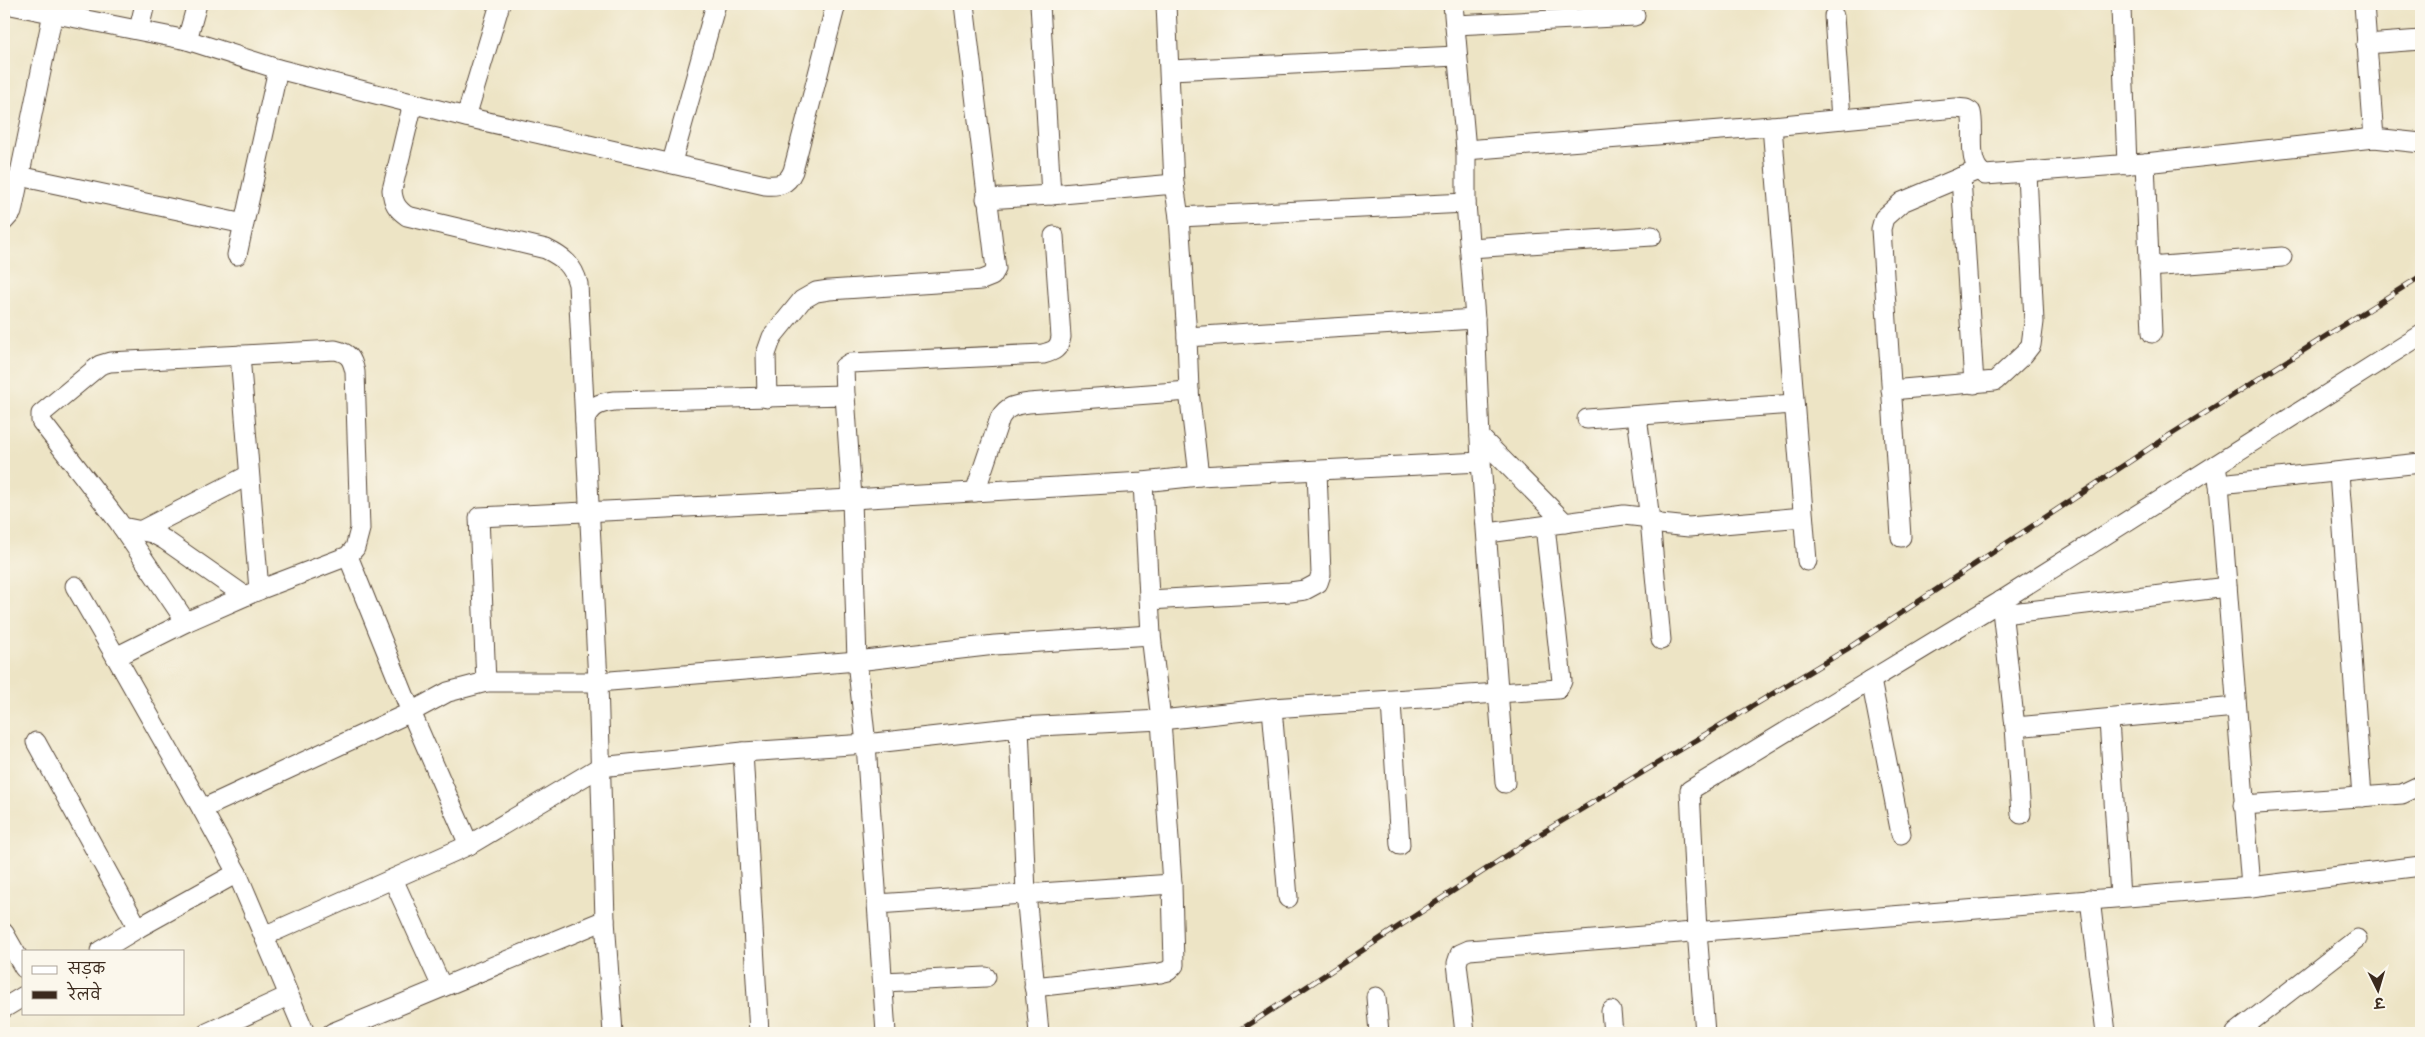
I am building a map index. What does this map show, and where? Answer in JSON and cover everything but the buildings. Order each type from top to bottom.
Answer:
[{"type":"street","points":[[6,4],[187,40],[278,69],[466,117],[780,186],[789,180],[836,4]]},
{"type":"street","points":[[139,29],[145,4]]},
{"type":"street","points":[[187,40],[198,4]]},
{"type":"street","points":[[466,117],[500,4]]},
{"type":"street","points":[[672,162],[716,4]]},
{"type":"street","points":[[767,398],[766,354],[768,344],[782,322],[809,295],[829,290],[982,280],[992,276],[997,261],[986,199],[964,4]]},
{"type":"street","points":[[1040,4],[1051,195]]},
{"type":"street","points":[[1166,4],[1174,184],[1179,218],[1187,336],[1188,391],[1199,476]]},
{"type":"street","points":[[1453,4],[1456,56],[1466,150],[1466,203],[1475,319],[1481,462],[1488,533],[1497,695],[1505,782]]},
{"type":"street","points":[[2364,4],[2374,138]]},
{"type":"street","points":[[2120,8],[2149,267],[2152,333]]},
{"type":"street","points":[[4,221],[12,212],[53,13]]},
{"type":"street","points":[[1454,25],[1635,16]]},
{"type":"street","points":[[1834,16],[1841,119]]},
{"type":"street","points":[[2366,44],[2421,40]]},
{"type":"street","points":[[1170,70],[1456,56]]},
{"type":"street","points":[[237,255],[278,69]]},
{"type":"street","points":[[413,102],[392,190],[393,200],[398,210],[407,216],[546,249],[564,258],[574,270],[578,284],[598,682],[605,920],[613,1033]]},
{"type":"street","points":[[1466,150],[1966,109],[1971,112],[1973,121],[1974,161],[1969,174],[1974,384]]},
{"type":"street","points":[[1772,126],[1807,561]]},
{"type":"street","points":[[1900,537],[1882,243],[1884,218],[1902,202],[1969,174],[2027,173],[2136,164],[2374,138],[2421,143]]},
{"type":"street","points":[[1891,390],[1995,381],[2024,354],[2032,339],[2034,322],[2027,173]]},
{"type":"street","points":[[20,176],[244,224]]},
{"type":"street","points":[[986,199],[1174,184]]},
{"type":"street","points":[[1179,218],[1466,203]]},
{"type":"street","points":[[886,1033],[866,744],[857,661],[852,499],[844,367],[858,362],[1043,354],[1053,351],[1059,347],[1061,337],[1054,236]]},
{"type":"street","points":[[1470,248],[1652,236]]},
{"type":"street","points":[[2149,267],[2282,256]]},
{"type":"street","points":[[1187,336],[1475,319]]},
{"type":"street","points":[[1706,1033],[1697,931],[1690,790],[1871,680],[2002,607],[2216,465],[2421,335]]},
{"type":"street","points":[[116,656],[252,593],[348,556],[356,548],[360,529],[352,359],[346,353],[335,350],[126,360],[100,365],[40,414],[41,421],[46,429],[122,528],[186,622]]},
{"type":"street","points":[[240,355],[249,475],[252,593]]},
{"type":"street","points":[[976,492],[1000,418],[1006,409],[1014,405],[1188,391]]},
{"type":"street","points":[[585,420],[591,408],[600,403],[845,395]]},
{"type":"street","points":[[1587,419],[1794,404]]},
{"type":"street","points":[[1637,416],[1650,520],[1661,640]]},
{"type":"street","points":[[1480,437],[1565,523]]},
{"type":"street","points":[[486,682],[479,517],[852,499],[1143,482],[1199,476],[1481,462]]},
{"type":"street","points":[[2219,484],[2340,473],[2421,463]]},
{"type":"street","points":[[2216,465],[2251,887]]},
{"type":"street","points":[[1149,600],[1290,592],[1305,590],[1318,583],[1321,574],[1317,470]]},
{"type":"street","points":[[2340,473],[2362,797]]},
{"type":"street","points":[[140,531],[249,475]]},
{"type":"street","points":[[1034,987],[1168,971],[1174,965],[1172,884],[1161,720],[1151,635],[1143,482]]},
{"type":"street","points":[[1488,533],[1633,514],[1675,527],[1803,517]]},
{"type":"street","points":[[264,936],[469,845],[600,767],[743,752],[866,744],[1019,727],[1161,720],[1272,708],[1552,691],[1562,686],[1545,526]]},
{"type":"street","points":[[122,528],[152,533],[252,593]]},
{"type":"street","points":[[348,556],[411,712],[469,845]]},
{"type":"street","points":[[75,586],[237,873],[305,1033]]},
{"type":"street","points":[[2002,607],[2227,587]]},
{"type":"street","points":[[2002,607],[2015,727],[2021,814]]},
{"type":"street","points":[[202,808],[411,712],[448,692],[486,682],[598,682],[857,661],[995,645],[1151,635]]},
{"type":"street","points":[[1871,680],[1901,834]]},
{"type":"street","points":[[1391,702],[1400,845]]},
{"type":"street","points":[[2015,727],[2109,720],[2236,707]]},
{"type":"street","points":[[1272,708],[1288,898]]},
{"type":"street","points":[[2109,720],[2120,897]]},
{"type":"street","points":[[1019,727],[1026,893],[1039,1033]]},
{"type":"street","points":[[36,742],[138,928]]},
{"type":"street","points":[[743,752],[759,1033]]},
{"type":"street","points":[[2243,805],[2402,794],[2421,785]]},
{"type":"street","points":[[1465,1033],[1457,963],[1460,954],[1469,950],[2251,887],[2421,866]]},
{"type":"street","points":[[102,950],[237,873]]},
{"type":"street","points":[[393,879],[442,988]]},
{"type":"street","points":[[877,904],[1172,884]]},
{"type":"street","points":[[2090,899],[2106,1033]]},
{"type":"street","points":[[332,1033],[605,920]]},
{"type":"street","points":[[4,933],[22,964]]},
{"type":"street","points":[[2236,1033],[2357,939]]},
{"type":"street","points":[[883,982],[986,977]]},
{"type":"street","points":[[207,1033],[288,996]]},
{"type":"street","points":[[4,1008],[22,997]]},
{"type":"street","points":[[1376,997],[1379,1033]]},
{"type":"street","points":[[1611,1011],[1613,1033]]},
{"type":"railway","points":[[1236,1033],[1537,836],[1847,649],[2159,442],[2421,276]]}]
